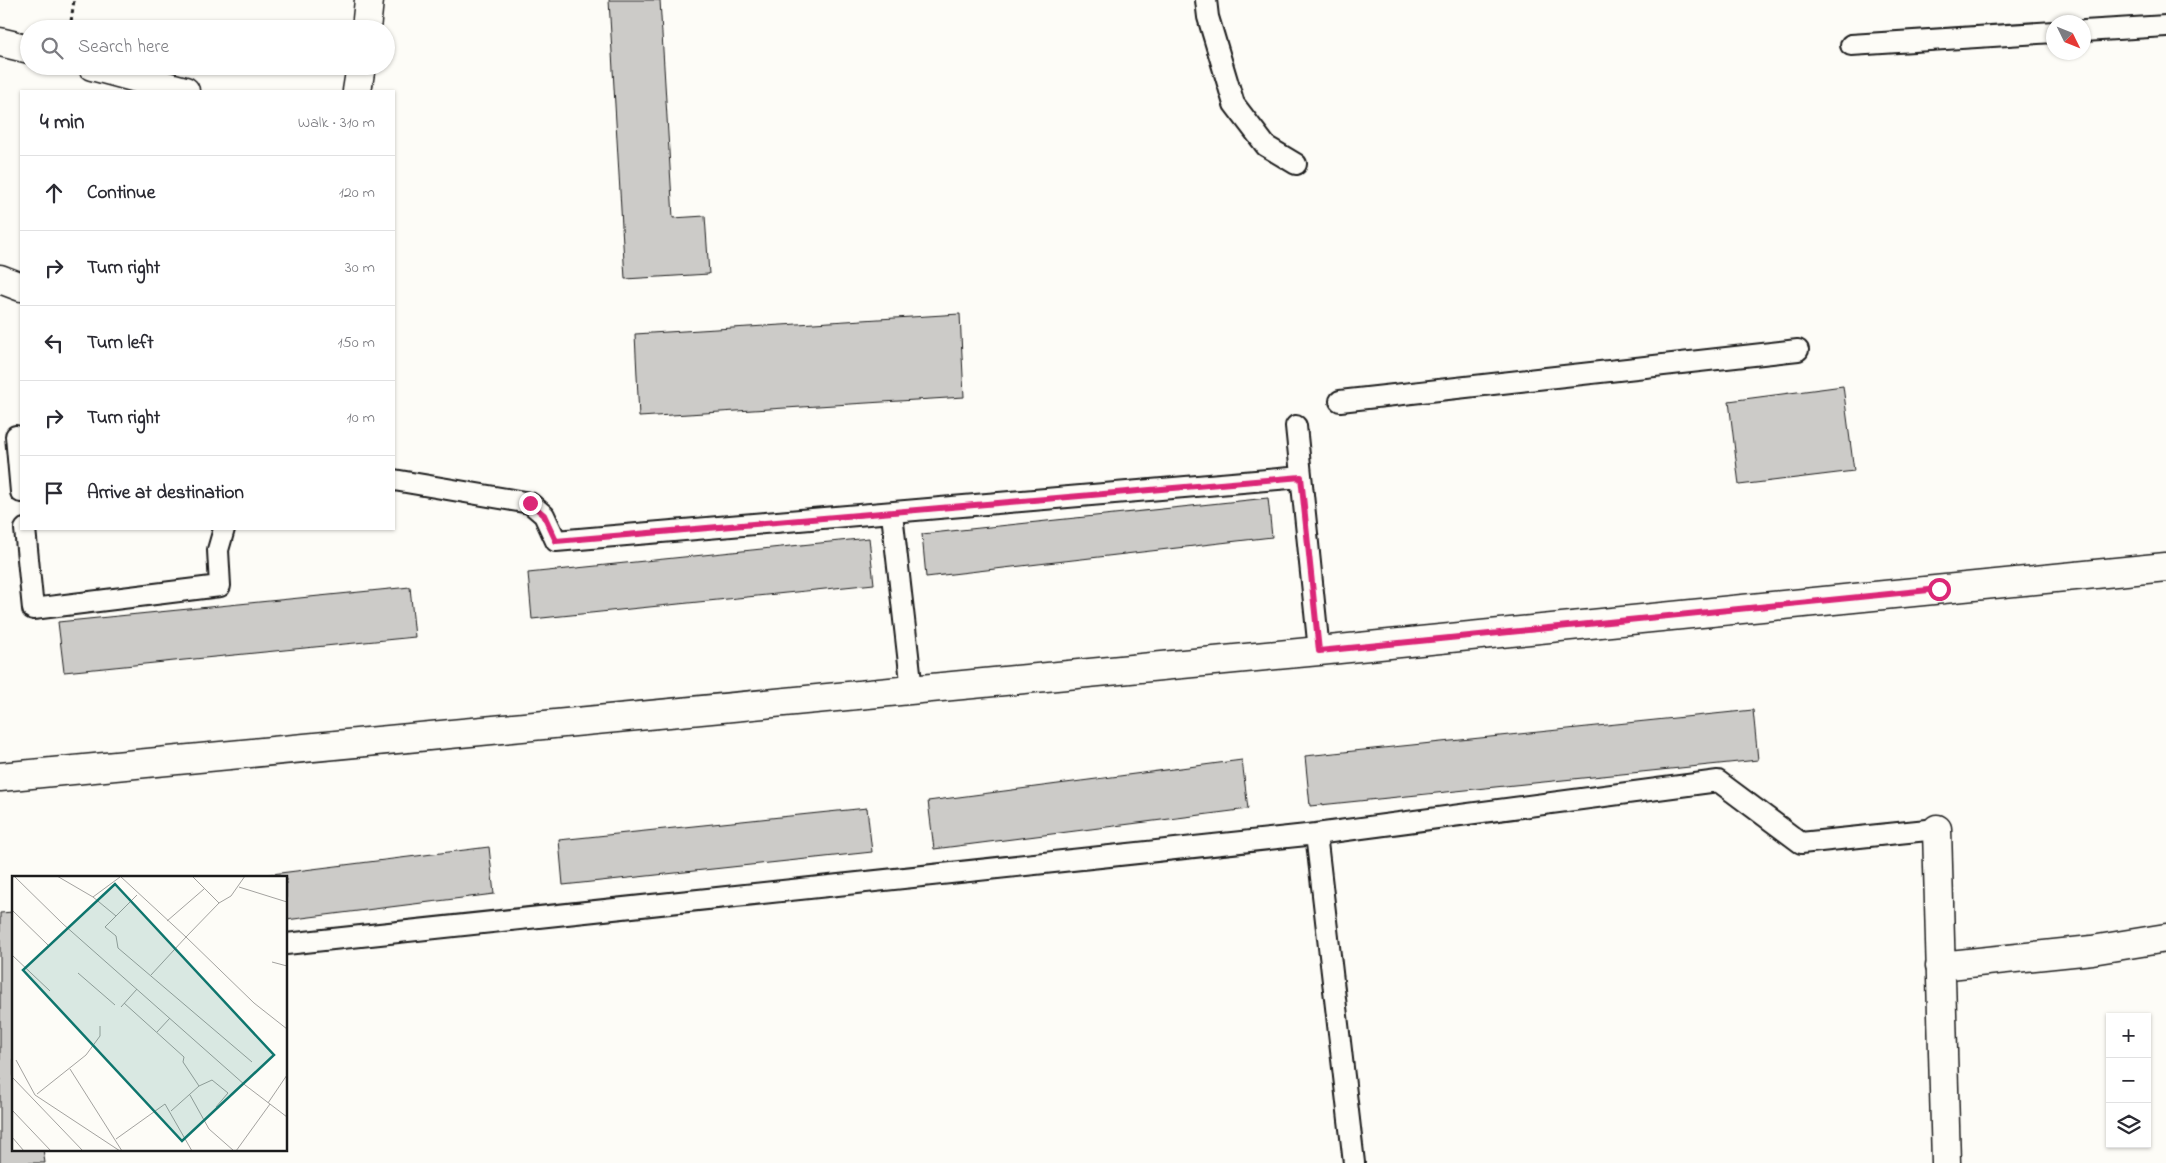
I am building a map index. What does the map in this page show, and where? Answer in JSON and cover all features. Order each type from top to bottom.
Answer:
[{"type":"main road","points":[[367,20],[370,0]]},
{"type":"main road","points":[[0,42],[20,47]]},
{"type":"main road","points":[[125,75],[181,90]]},
{"type":"main road","points":[[357,90],[360,75]]},
{"type":"main road","points":[[0,279],[20,287]]},
{"type":"main road","points":[[0,777],[1319,651],[2166,567]]},
{"type":"main road","points":[[1937,828],[1946,1163]]},
{"type":"main road","points":[[1940,966],[2092,950],[2166,938]]},
{"type":"lane","points":[[1206,0],[1208,17],[1234,104],[1266,146],[1296,164]]},
{"type":"lane","points":[[2091,30],[2166,26]]},
{"type":"lane","points":[[1851,45],[2046,33]]},
{"type":"lane","points":[[1340,400],[1798,350]]},
{"type":"lane","points":[[1296,426],[1319,651]]},
{"type":"lane","points":[[16,436],[20,481]]},
{"type":"lane","points":[[395,480],[530,503],[544,515],[556,541],[892,514],[1301,477]]},
{"type":"lane","points":[[892,514],[912,690]]},
{"type":"lane","points":[[25,530],[33,610],[220,586],[218,550],[224,530]]},
{"type":"lane","points":[[288,944],[1316,834],[1718,782],[1800,843],[1937,828]]},
{"type":"lane","points":[[1316,834],[1354,1163]]},
{"type":"path","points":[[71,20],[74,0]]},
{"type":"building","points":[[609,0],[660,0],[673,218],[705,216],[709,274],[625,279]]},
{"type":"building","points":[[960,314],[964,397],[639,417],[635,334]]},
{"type":"building","points":[[1843,386],[1854,471],[1739,485],[1729,401]]},
{"type":"building","points":[[1268,498],[1272,537],[926,577],[922,534]]},
{"type":"building","points":[[869,538],[874,584],[532,619],[528,573]]},
{"type":"building","points":[[410,587],[415,637],[64,672],[58,622]]},
{"type":"building","points":[[1753,710],[1758,760],[1310,806],[1305,756]]},
{"type":"building","points":[[1242,760],[1248,809],[934,849],[928,801]]},
{"type":"building","points":[[867,808],[872,852],[563,885],[559,840]]},
{"type":"building","points":[[489,847],[494,894],[288,920],[288,876],[256,876]]},
{"type":"building","points":[[12,912],[12,1150],[43,1150],[45,1163],[0,1163],[0,913]]},
{"type":"route","points":[[530,503],[544,515],[556,541],[892,514],[1301,477],[1319,651],[1939,589]]}]
